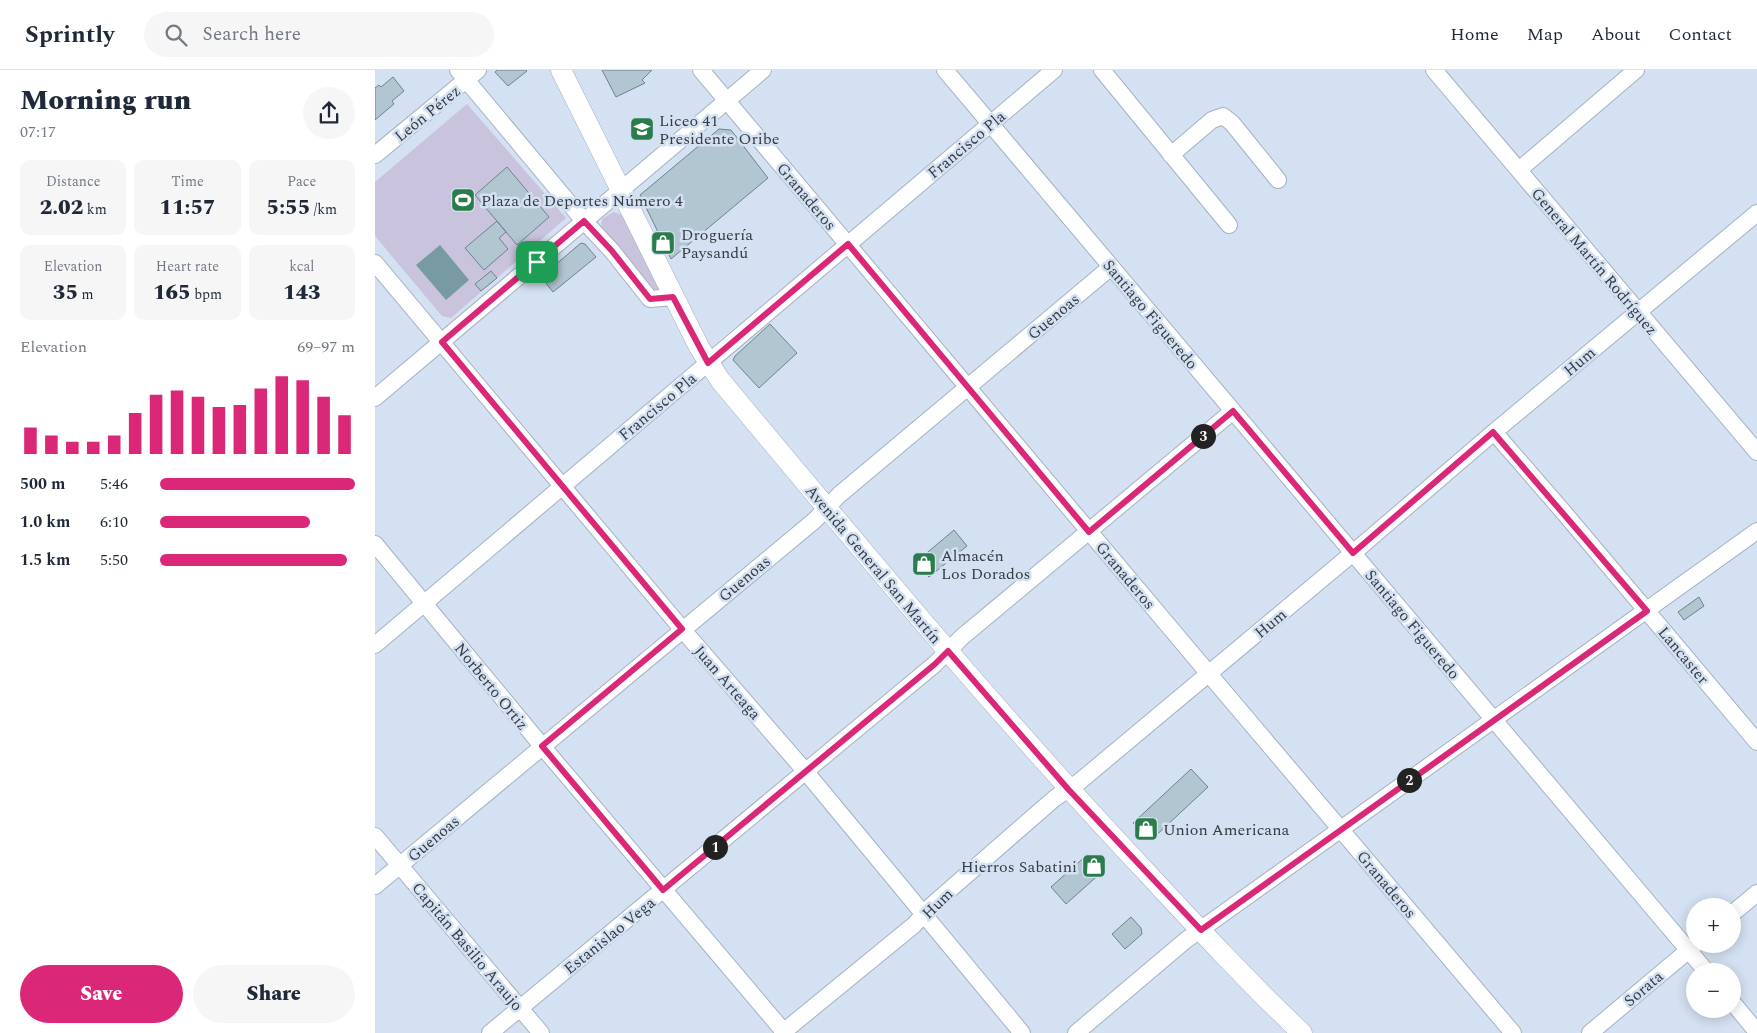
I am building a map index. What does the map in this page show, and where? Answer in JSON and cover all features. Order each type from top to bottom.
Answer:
[{"type":"main road","name":"Avenida General San Martín","points":[[561,70],[673,297],[708,363],[720,380],[826,508],[1068,789],[1201,930],[1303,1033]]},
{"type":"street","name":"Granaderos","points":[[701,70],[1513,1033]]},
{"type":"street","points":[[375,398],[763,70]]},
{"type":"street","name":"Santiago Figueredo","points":[[945,70],[1494,720],[1686,940]]},
{"type":"street","name":"Francisco Pla","points":[[375,644],[1054,70]]},
{"type":"street","points":[[1102,70],[1229,225]]},
{"type":"street","name":"General Martín Rodríguez","points":[[1434,70],[1757,452]]},
{"type":"street","points":[[1519,170],[1636,70]]},
{"type":"street","points":[[467,73],[584,221],[612,251],[650,299],[673,297]]},
{"type":"street","name":"León Pérez","points":[[375,155],[467,73]]},
{"type":"street","points":[[1171,155],[1211,120],[1223,116],[1232,123],[1278,180]]},
{"type":"street","name":"Hum","points":[[784,1033],[914,924],[1055,798],[1079,782],[1209,674],[1493,432],[1757,212]]},
{"type":"street","name":"Juan Arteaga","points":[[375,263],[682,629],[805,772],[1022,1033]]},
{"type":"street","name":"Guenoas","points":[[375,886],[815,520],[846,488],[1111,267]]},
{"type":"street","name":"Estanislao Vega","points":[[490,1033],[935,664],[962,637],[1233,411]]},
{"type":"street","name":"Lancaster","points":[[1493,432],[1757,742]]},
{"type":"street","points":[[1076,1033],[1201,930],[1757,531]]},
{"type":"street","name":"Norberto Ortiz","points":[[375,544],[784,1033]]},
{"type":"street","name":"Capitán Basilio Araujo","points":[[375,836],[541,1033]]},
{"type":"street","points":[[1741,906],[1757,893]]},
{"type":"street","name":"Sorata","points":[[1590,1033],[1686,952]]},
{"type":"street","points":[[1741,1013],[1757,1032]]},
{"type":"shaded area","name":"Plaza de Deportes Número 4","points":[[467,104],[566,218],[451,318],[442,316],[375,236],[375,182]]},
{"type":"shaded area","points":[[613,212],[620,214],[624,218],[659,288],[657,291],[653,292],[601,228],[602,219]]},
{"type":"shaded area","points":[[440,245],[469,280],[446,300],[416,265]]},
{"type":"building","points":[[497,70],[527,71],[508,86],[495,72]]},
{"type":"building","points":[[602,70],[652,70],[642,80],[645,83],[616,97]]},
{"type":"building","points":[[393,77],[404,91],[392,101],[394,104],[375,120],[375,88],[379,85],[381,87]]},
{"type":"building","points":[[719,129],[731,130],[768,178],[671,259],[640,195]]},
{"type":"building","points":[[507,167],[549,217],[517,245],[475,195]]},
{"type":"building","points":[[497,221],[506,232],[499,238],[508,249],[484,270],[465,248]]},
{"type":"building","points":[[581,243],[585,244],[596,257],[553,292],[541,277]]},
{"type":"building","points":[[491,271],[497,278],[481,291],[475,284]]},
{"type":"building","points":[[770,324],[797,353],[759,388],[733,360]]},
{"type":"building","points":[[954,530],[967,546],[929,577],[916,562]]},
{"type":"building","points":[[1699,597],[1704,606],[1684,620],[1678,612]]},
{"type":"building","points":[[1191,769],[1208,787],[1150,841],[1133,823]]},
{"type":"building","points":[[1088,854],[1103,871],[1066,904],[1051,887]]},
{"type":"building","points":[[1131,917],[1141,928],[1142,934],[1125,949],[1112,934]]},
{"type":"place","name":"Liceo 41 Presidente Oribe","points":[[642,129]]},
{"type":"place","name":"Plaza de Deportes Número 4","points":[[463,200]]},
{"type":"place","name":"Droguería Paysandú","points":[[663,243]]},
{"type":"place","name":"Almacén Los Dorados","points":[[924,564]]},
{"type":"place","name":"Union Americana","points":[[1146,829]]},
{"type":"place","name":"Hierros Sabatini","points":[[1094,866]]},
{"type":"route","points":[[584,221],[612,251],[650,299],[673,297],[708,363],[848,244],[1089,532],[1233,411],[1353,553],[1493,432],[1647,611],[1201,930],[1068,789],[948,651],[935,664],[663,890],[542,746],[682,629],[442,342],[537,262],[584,221]]}]
